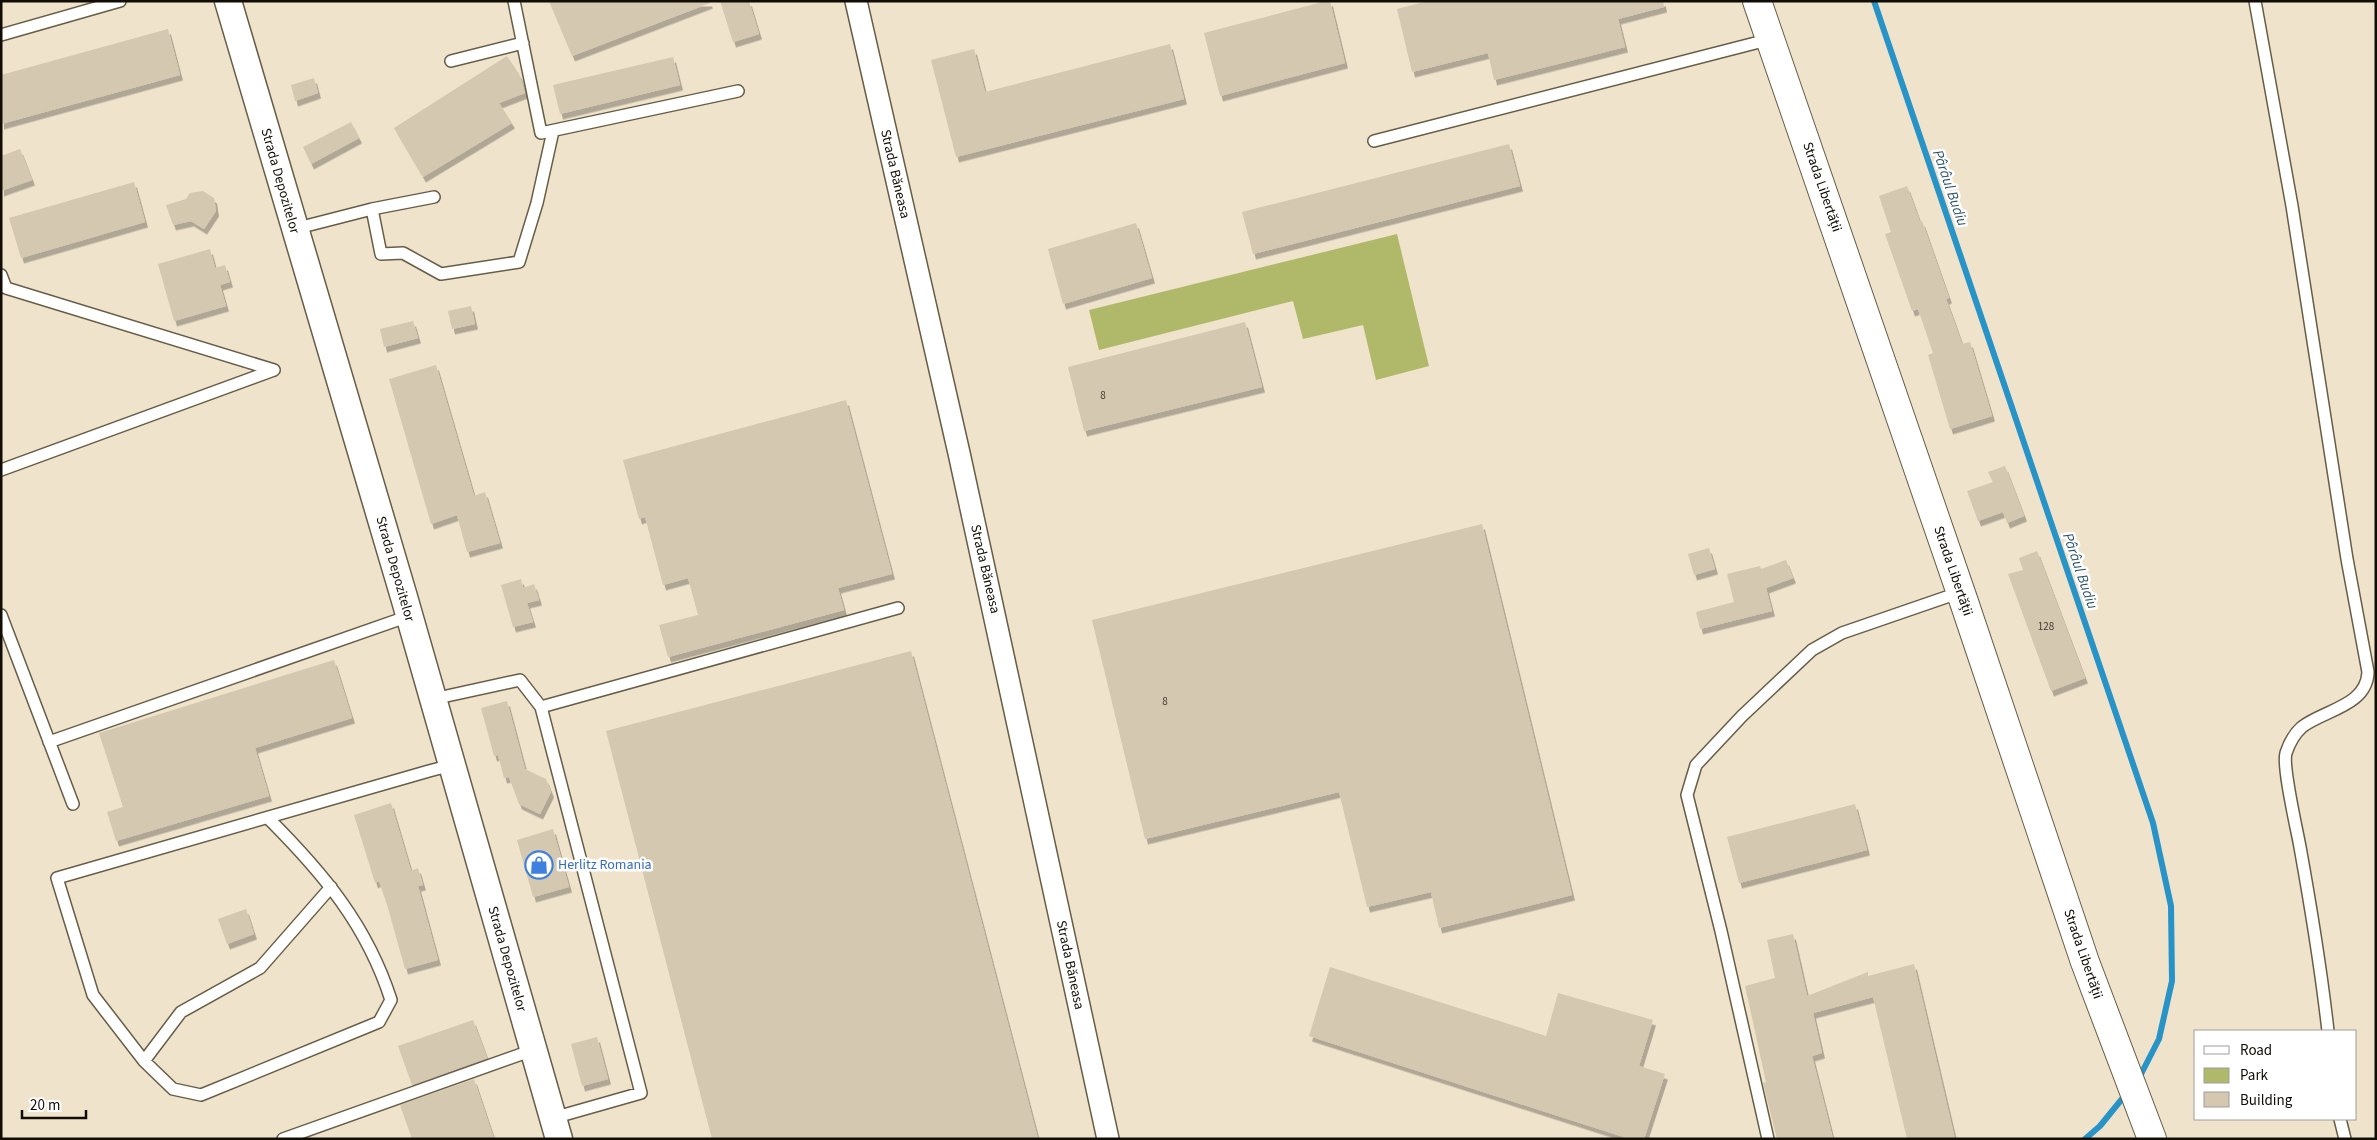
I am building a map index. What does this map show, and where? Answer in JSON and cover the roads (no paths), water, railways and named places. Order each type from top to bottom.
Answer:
[{"type":"main road","name":"Strada Libertății","points":[[1758,1],[2085,962],[2151,1136]]},
{"type":"street","name":"Strada Depozitelor","points":[[228,1],[409,616],[556,1128]]},
{"type":"street","name":"Strada Băneasa","points":[[856,1],[970,501],[1108,1139]]},
{"type":"lane","points":[[1,35],[120,1]]},
{"type":"lane","points":[[514,1],[541,134],[738,90]]},
{"type":"lane","points":[[2255,1],[2292,206],[2347,559],[2368,672],[2364,689],[2354,699],[2301,728],[2293,738],[2285,755],[2288,785],[2319,955],[2328,1030]]},
{"type":"lane","points":[[1374,141],[1770,39]]},
{"type":"lane","points":[[451,61],[523,43]]},
{"type":"lane","points":[[372,209],[381,254],[403,253],[441,274],[519,262],[537,203],[553,131]]},
{"type":"lane","points":[[294,229],[372,209],[434,197]]},
{"type":"lane","points":[[1,470],[274,370],[6,288],[2,277]]},
{"type":"lane","points":[[1768,1139],[1721,931],[1687,795],[1696,765],[1742,716],[1812,650],[1842,632],[1960,592]]},
{"type":"lane","points":[[542,706],[898,608]]},
{"type":"lane","points":[[1,615],[73,804]]},
{"type":"lane","points":[[49,742],[409,616]]},
{"type":"lane","points":[[433,700],[520,680],[542,706],[641,1092],[556,1128]]},
{"type":"lane","points":[[268,818],[307,857],[349,910],[382,971],[391,1000],[379,1022],[201,1095],[173,1089],[144,1061],[93,995],[57,878],[452,765]]},
{"type":"lane","points":[[144,1061],[181,1012],[260,968],[331,887]]},
{"type":"lane","points":[[283,1139],[533,1050]]},
{"type":"lane","points":[[2340,1120],[2345,1139]]},
{"type":"waterway","name":"Pârâul Budiu","points":[[1874,1],[2153,823],[2171,906],[2172,981],[2159,1039],[2138,1080]]},
{"type":"waterway","name":"Pârâul Budiu","points":[[2085,1139],[2100,1126],[2126,1094]]},
{"type":"place","name":"Herlitz Romania","points":[[539,865]]}]
